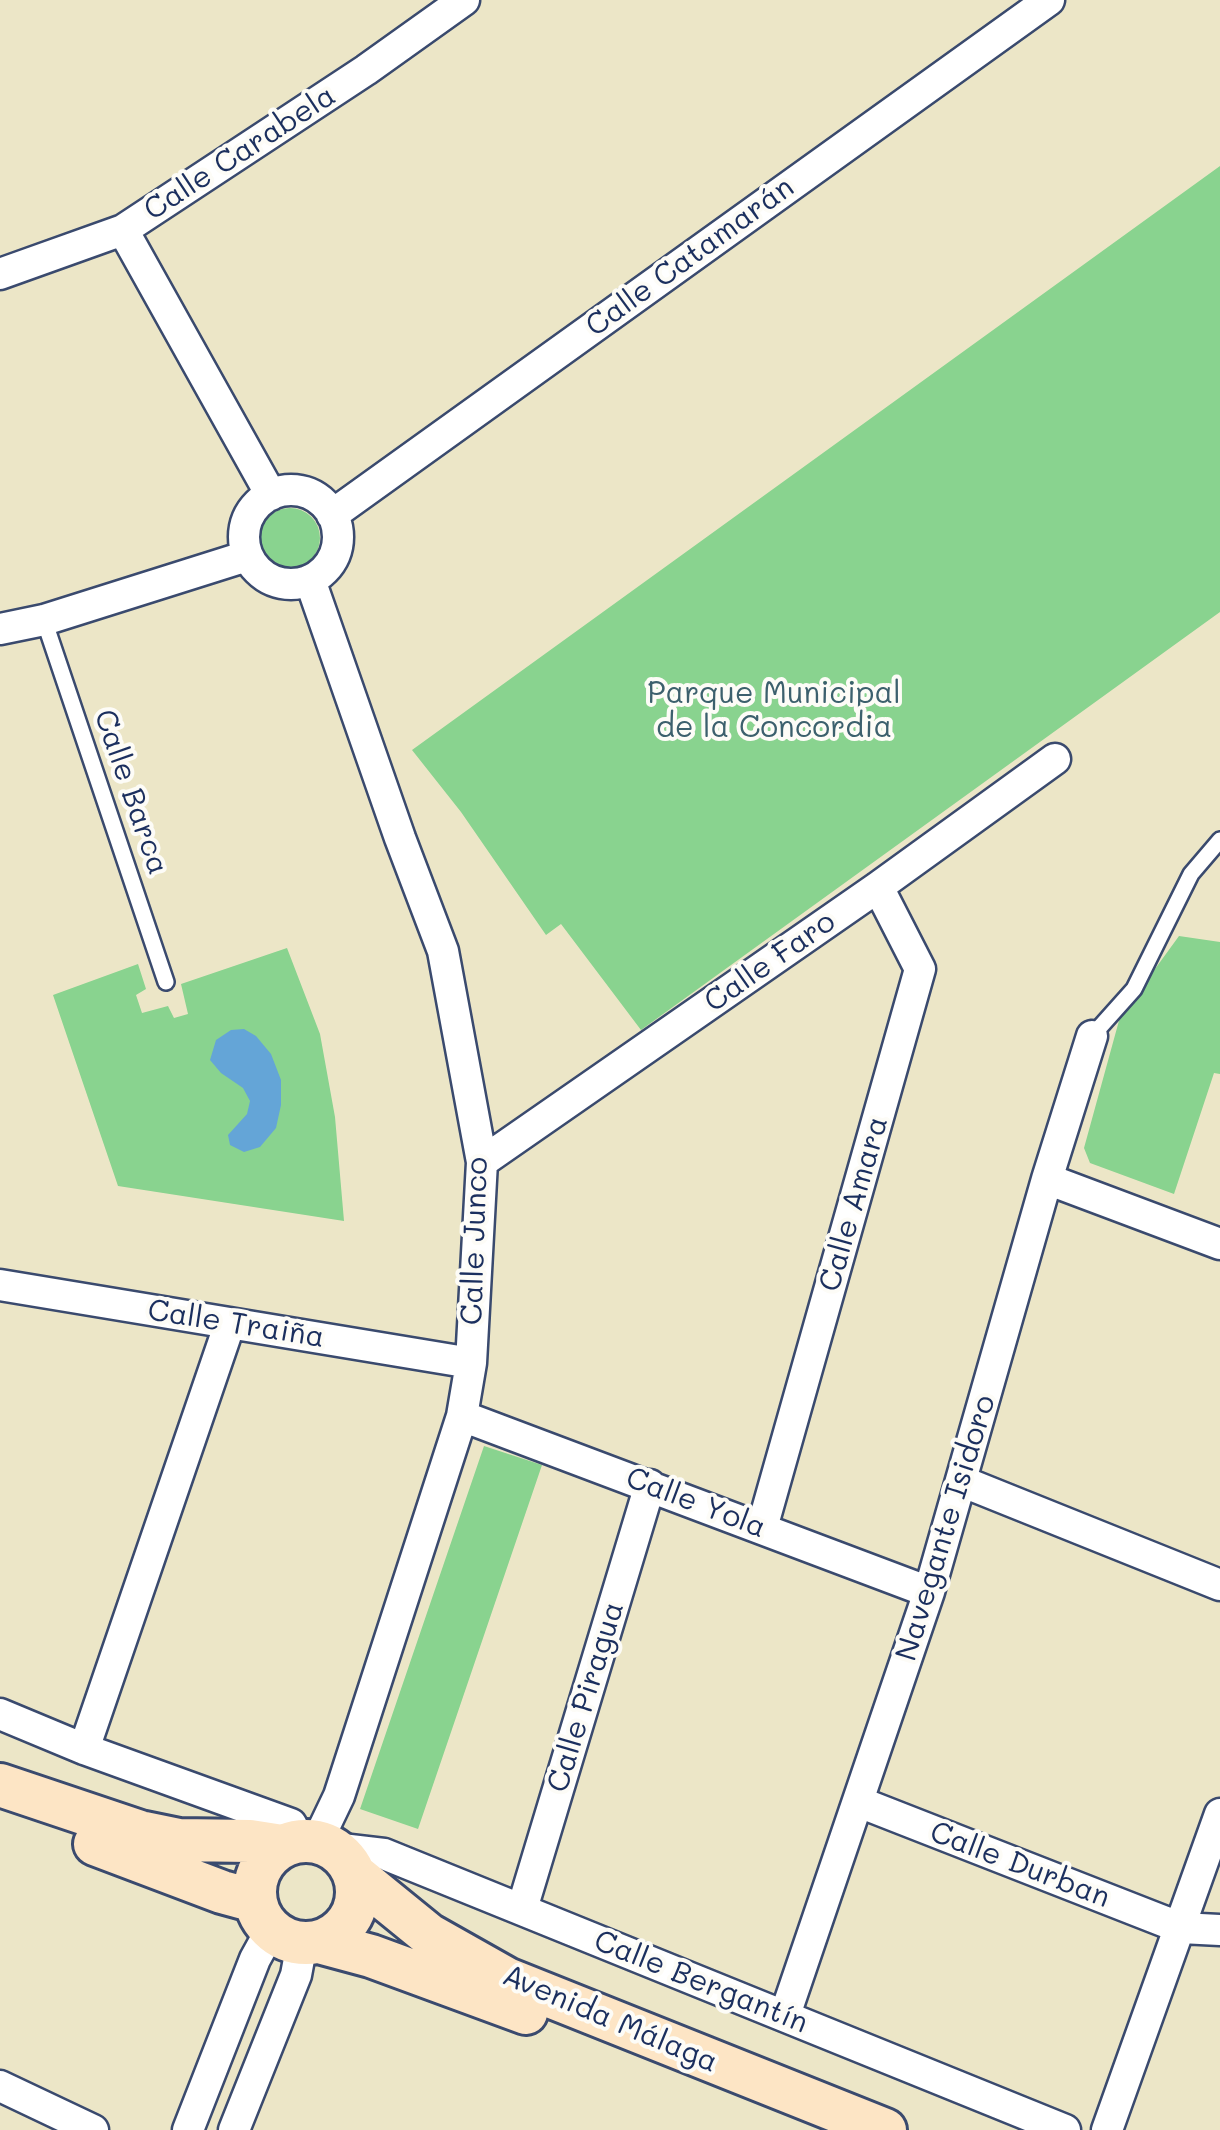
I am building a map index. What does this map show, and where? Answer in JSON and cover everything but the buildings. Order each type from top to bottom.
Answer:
[{"type":"street","name":"Calle Carabela","points":[[0,274],[123,230],[366,70],[464,0]]},
{"type":"street","name":"Calle Catamarán","points":[[332,515],[1049,0]]},
{"type":"street","points":[[123,230],[271,495]]},
{"type":"street","points":[[298,491],[312,496],[332,515],[338,545],[323,572],[310,580],[281,583],[267,578],[247,556],[245,527],[250,514],[271,495],[298,491]]},
{"type":"street","points":[[0,628],[44,620],[247,556]]},
{"type":"street","name":"Calle Junco","points":[[310,580],[443,951],[482,1162],[471,1363],[462,1416],[317,1850]]},
{"type":"street","name":"Calle Faro","points":[[482,1162],[1056,760]]},
{"type":"street","name":"Calle Amara","points":[[762,1528],[920,969],[878,887]]},
{"type":"street","name":"Navegante Isidoro","points":[[785,2016],[929,1592],[1092,1036]]},
{"type":"street","points":[[1047,1179],[1220,1244]]},
{"type":"street","name":"Calle Traiña","points":[[0,1285],[471,1363]]},
{"type":"street","points":[[84,1749],[230,1323]]},
{"type":"street","name":"Calle Yola","points":[[462,1416],[929,1592]]},
{"type":"street","points":[[961,1481],[1220,1586]]},
{"type":"street","name":"Calle Piragua","points":[[522,1908],[650,1486]]},
{"type":"street","name":"Calle Bergantín","points":[[0,1714],[84,1749],[291,1824],[317,1850],[384,1854],[1065,2130]]},
{"type":"street","points":[[0,1785],[122,1840]]},
{"type":"street","name":"Calle Durban","points":[[860,1802],[1182,1928],[1220,1930]]},
{"type":"street","points":[[0,1804],[122,1840],[250,1841],[317,1850],[357,1891],[355,1908],[334,1935],[286,1929]]},
{"type":"street","points":[[1107,2130],[1220,1814]]},
{"type":"street","name":"Avenida Málaga","points":[[122,1840],[286,1929],[470,1992],[830,2130]]},
{"type":"street","points":[[234,2130],[296,1974],[286,1929],[254,1884],[260,1868],[317,1850]]},
{"type":"street","name":"Avenida Málaga","points":[[317,1850],[429,1934],[508,1978],[886,2130]]},
{"type":"street","points":[[188,2130],[255,1959],[286,1929]]},
{"type":"street","points":[[0,2086],[93,2130]]},
{"type":"lane","name":"Calle Barca","points":[[44,620],[166,982]]},
{"type":"lane","points":[[1092,1036],[1134,988],[1191,874],[1220,840]]},
{"type":"green space","name":"Parque Municipal de la Concordia","points":[[1220,166],[1220,612],[641,1030],[561,924],[546,935],[461,812],[412,750]]},
{"type":"green space","points":[[290,508],[311,517],[320,538],[311,559],[290,568],[269,559],[260,538],[269,517]]},
{"type":"green space","points":[[1179,936],[1220,942],[1220,1074],[1214,1073],[1174,1194],[1090,1163],[1084,1148],[1120,1017]]},
{"type":"green space","points":[[287,948],[320,1034],[335,1117],[344,1221],[118,1186],[53,995],[138,964],[146,989],[136,995],[142,1013],[168,1006],[174,1018],[188,1014],[181,984]]},
{"type":"green space","points":[[484,1446],[542,1465],[418,1829],[360,1809]]},
{"type":"water","points":[[244,1029],[256,1036],[271,1054],[281,1080],[281,1105],[276,1128],[260,1147],[244,1152],[230,1145],[228,1135],[247,1114],[250,1101],[243,1088],[210,1060],[216,1040],[231,1030]]}]
